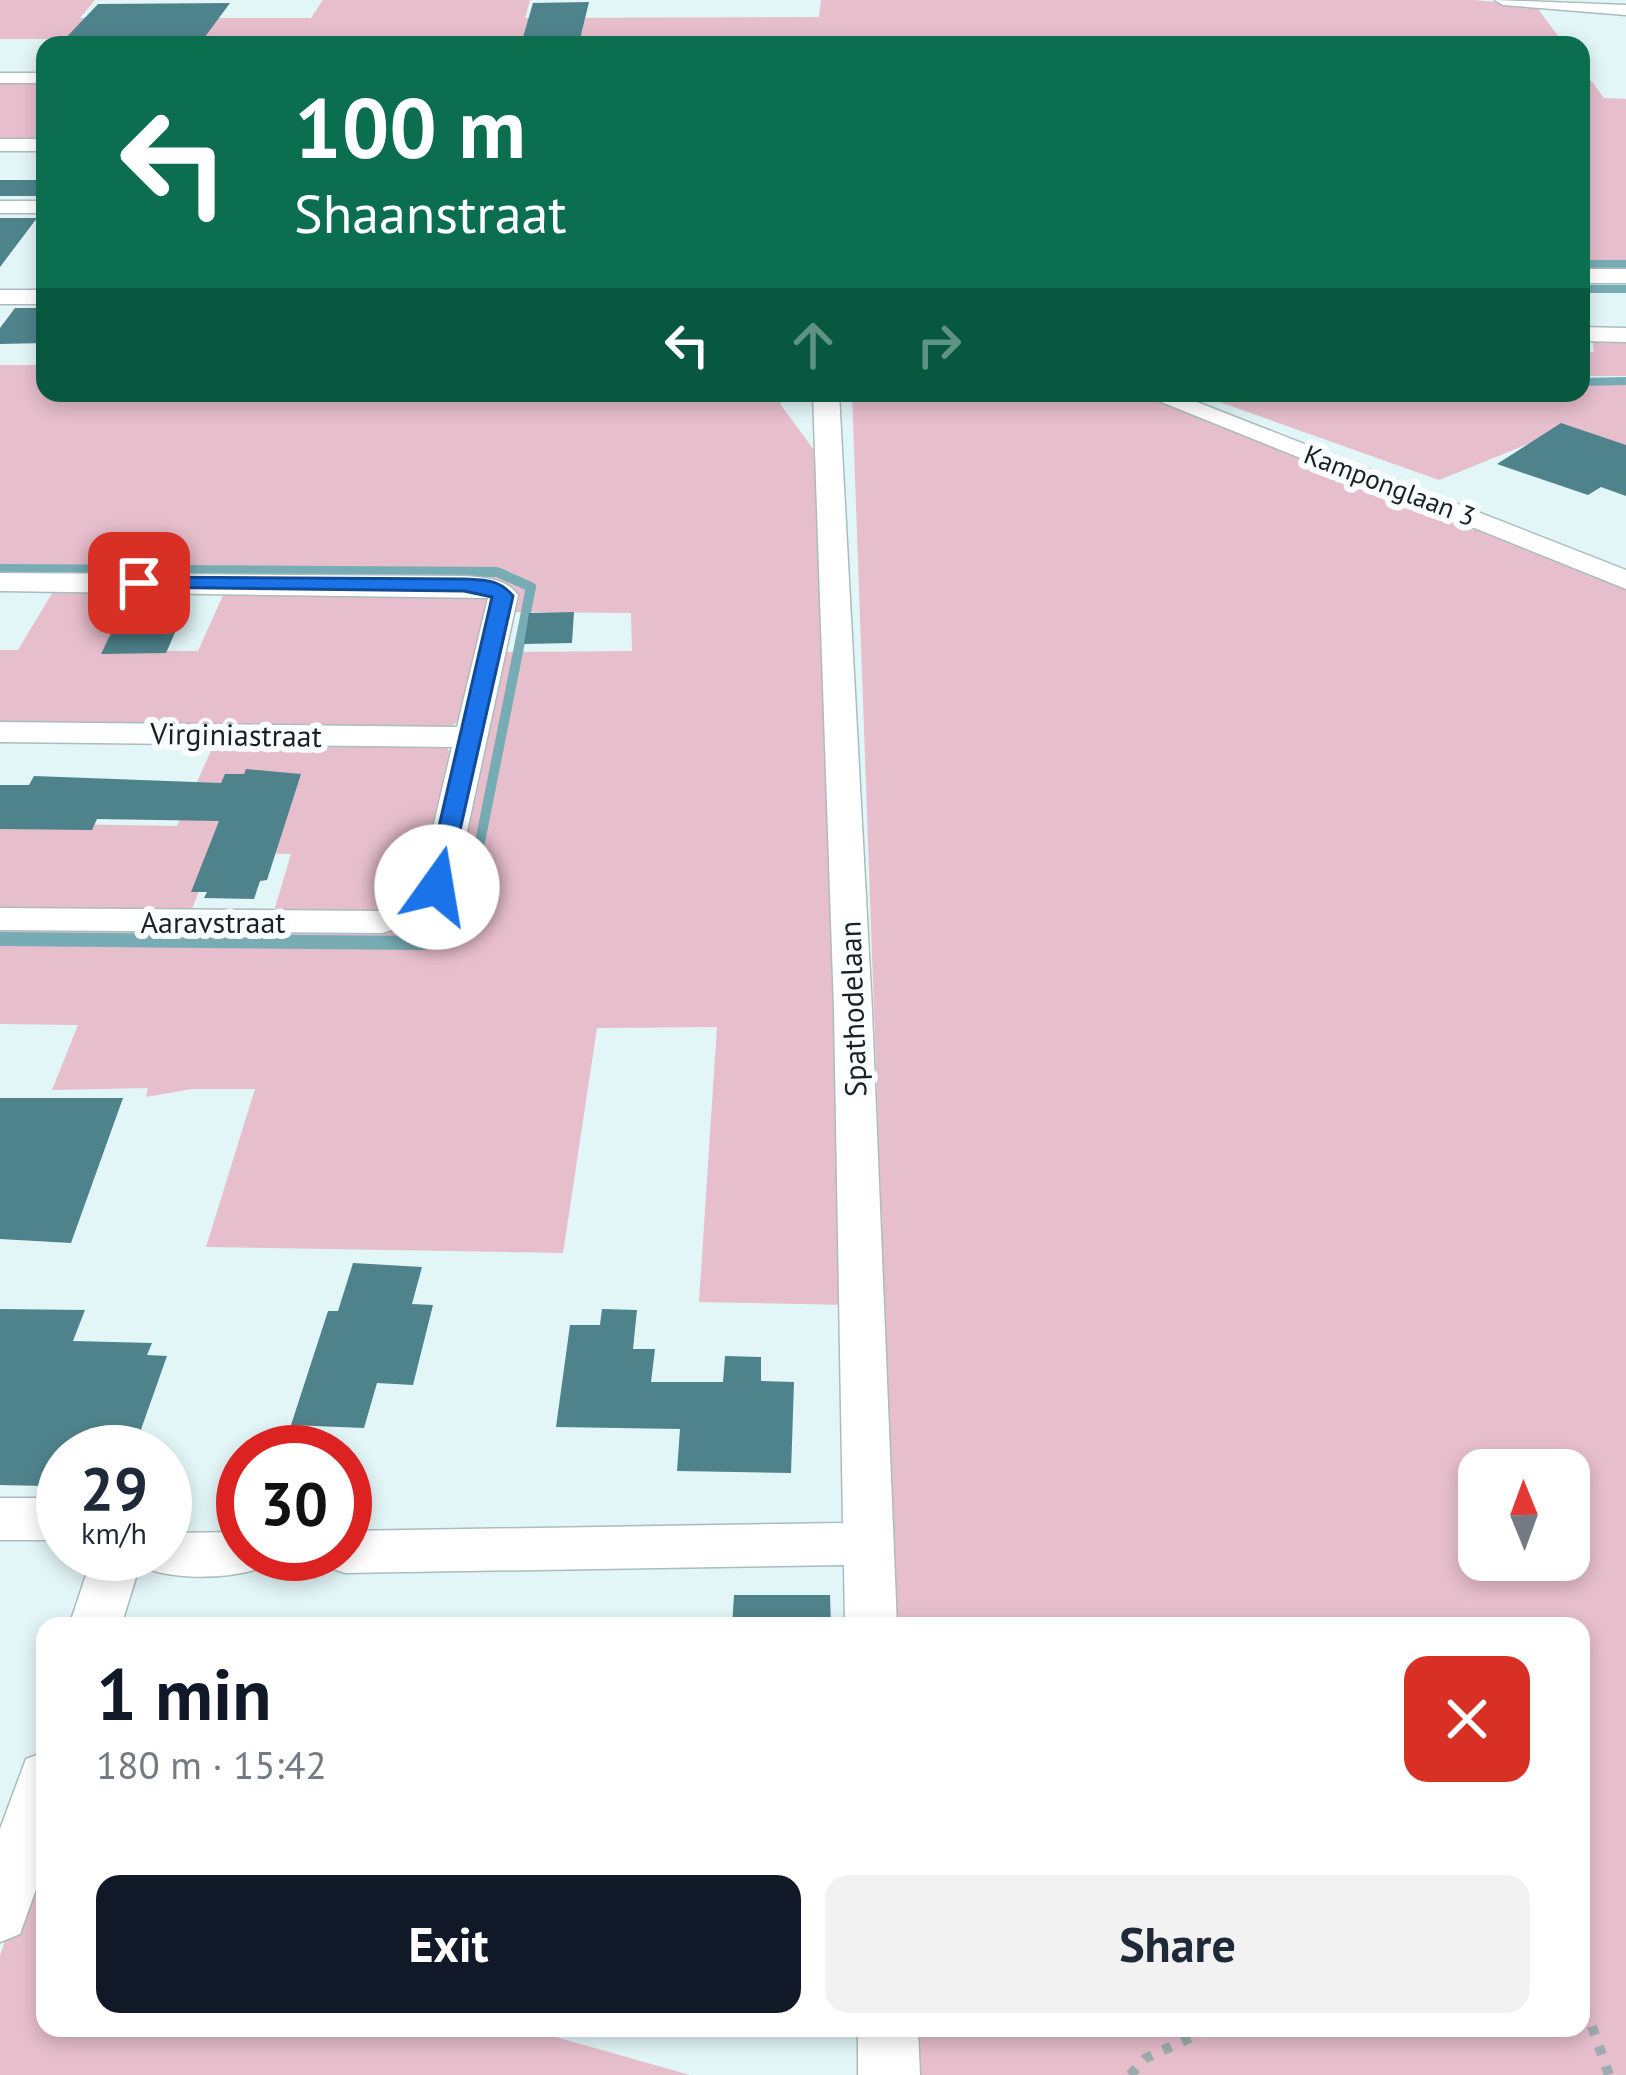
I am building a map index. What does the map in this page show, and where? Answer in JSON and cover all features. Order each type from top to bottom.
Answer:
[{"type":"street","points":[[1503,0],[1626,10]]},
{"type":"street","points":[[0,78],[36,78]]},
{"type":"street","points":[[0,145],[36,145]]},
{"type":"street","points":[[0,207],[36,207]]},
{"type":"street","points":[[1590,276],[1626,276]]},
{"type":"street","points":[[0,298],[36,297]]},
{"type":"street","points":[[1590,334],[1626,335]]},
{"type":"street","name":"Spathodelaan","points":[[826,402],[853,1010],[872,1617]]},
{"type":"street","name":"Kamponglaan 3","points":[[1176,402],[1626,580]]},
{"type":"street","points":[[0,582],[492,586],[503,596],[472,737]]},
{"type":"street","name":"Virginiastraat","points":[[0,732],[472,737]]},
{"type":"street","name":"Aaravstraat","points":[[0,919],[382,922],[423,908],[437,887],[472,737]]},
{"type":"street","points":[[0,1519],[36,1519]]},
{"type":"street","points":[[372,1552],[868,1544]]},
{"type":"street","points":[[98,1617],[109,1581]]},
{"type":"street","points":[[0,1914],[36,1804]]},
{"type":"street","points":[[888,2037],[890,2075]]},
{"type":"path","points":[[1590,2021],[1609,2075]]},
{"type":"path","points":[[1130,2075],[1146,2058],[1192,2037]]},
{"type":"shaded area","points":[[0,0],[95,0],[80,18],[311,18],[323,0],[530,0],[525,18],[819,17],[821,0],[1473,0],[1535,5],[1558,36],[36,36],[0,39]]},
{"type":"shaded area","points":[[36,79],[36,141],[0,141],[0,80]]},
{"type":"shaded area","points":[[1590,79],[1604,98],[1626,99],[1626,261],[1590,261]]},
{"type":"shaded area","points":[[1592,338],[1626,338],[1626,376],[1590,376],[1590,352],[1594,352]]},
{"type":"shaded area","points":[[0,365],[36,365],[36,402],[780,402],[827,468],[849,1305],[699,1302],[717,1027],[597,1028],[563,1253],[206,1247],[255,1089],[192,1089],[146,1097],[148,1088],[52,1090],[78,1025],[0,1024],[0,929],[365,932],[401,929],[433,916],[451,900],[502,652],[632,651],[631,613],[511,612],[515,596],[0,575]]},
{"type":"shaded area","points":[[1590,385],[1626,385],[1626,446],[1570,427],[1439,480],[1220,402],[1590,402]]},
{"type":"shaded area","points":[[852,402],[1173,402],[1626,582],[1626,2075],[910,2075],[909,2037],[1590,2037],[1590,1617],[896,1617]]},
{"type":"shaded area","points":[[54,590],[138,591],[109,651],[198,651],[225,591],[483,596],[490,604],[463,712],[455,724],[435,730],[0,725],[0,650],[18,650]]},
{"type":"shaded area","points":[[215,742],[445,746],[452,754],[415,898],[366,914],[274,911],[291,854],[214,852],[192,909],[0,907],[0,823],[177,826]]},
{"type":"shaded area","points":[[22,1886],[36,1890],[36,2037],[556,2037],[690,2075],[0,2075],[0,1956]]},
{"type":"building","points":[[589,2],[581,36],[523,36],[533,3]]},
{"type":"building","points":[[230,3],[206,36],[68,36],[98,4]]},
{"type":"building","points":[[0,180],[36,180],[36,196],[0,196]]},
{"type":"building","points":[[0,218],[36,218],[36,219],[0,267]]},
{"type":"building","points":[[15,308],[36,308],[36,343],[0,344],[0,328]]},
{"type":"building","points":[[1561,423],[1626,445],[1626,496],[1601,487],[1588,495],[1497,464]]},
{"type":"building","points":[[121,612],[184,612],[166,653],[101,654]]},
{"type":"building","points":[[574,612],[572,643],[524,644],[529,613]]},
{"type":"building","points":[[246,769],[301,774],[267,880],[260,881],[254,899],[204,898],[207,892],[191,892],[219,821],[97,819],[92,830],[0,829],[0,785],[29,785],[34,776],[221,783],[225,774],[244,774]]},
{"type":"building","points":[[0,1098],[123,1098],[71,1243],[0,1239]]},
{"type":"building","points":[[353,1263],[422,1267],[412,1304],[433,1305],[413,1385],[377,1383],[365,1425],[291,1425],[328,1311],[338,1311]]},
{"type":"building","points":[[0,1309],[85,1310],[73,1341],[152,1343],[147,1355],[167,1356],[143,1425],[36,1425],[36,1486],[0,1485]]},
{"type":"building","points":[[602,1309],[637,1310],[633,1349],[655,1349],[651,1382],[723,1382],[725,1356],[761,1357],[761,1381],[794,1382],[791,1473],[677,1471],[680,1429],[556,1427],[570,1325],[600,1325]]},
{"type":"building","points":[[734,1595],[830,1595],[831,1617],[733,1617]]},
{"type":"waterway","points":[[1590,264],[1626,264]]},
{"type":"waterway","points":[[1590,289],[1626,289]]},
{"type":"waterway","points":[[1590,382],[1626,381]]},
{"type":"waterway","points":[[0,569],[497,572],[531,587],[466,914]]},
{"type":"waterway","points":[[0,939],[423,943],[466,914]]},
{"type":"route","points":[[139,583],[492,586],[503,596],[437,887]]}]
